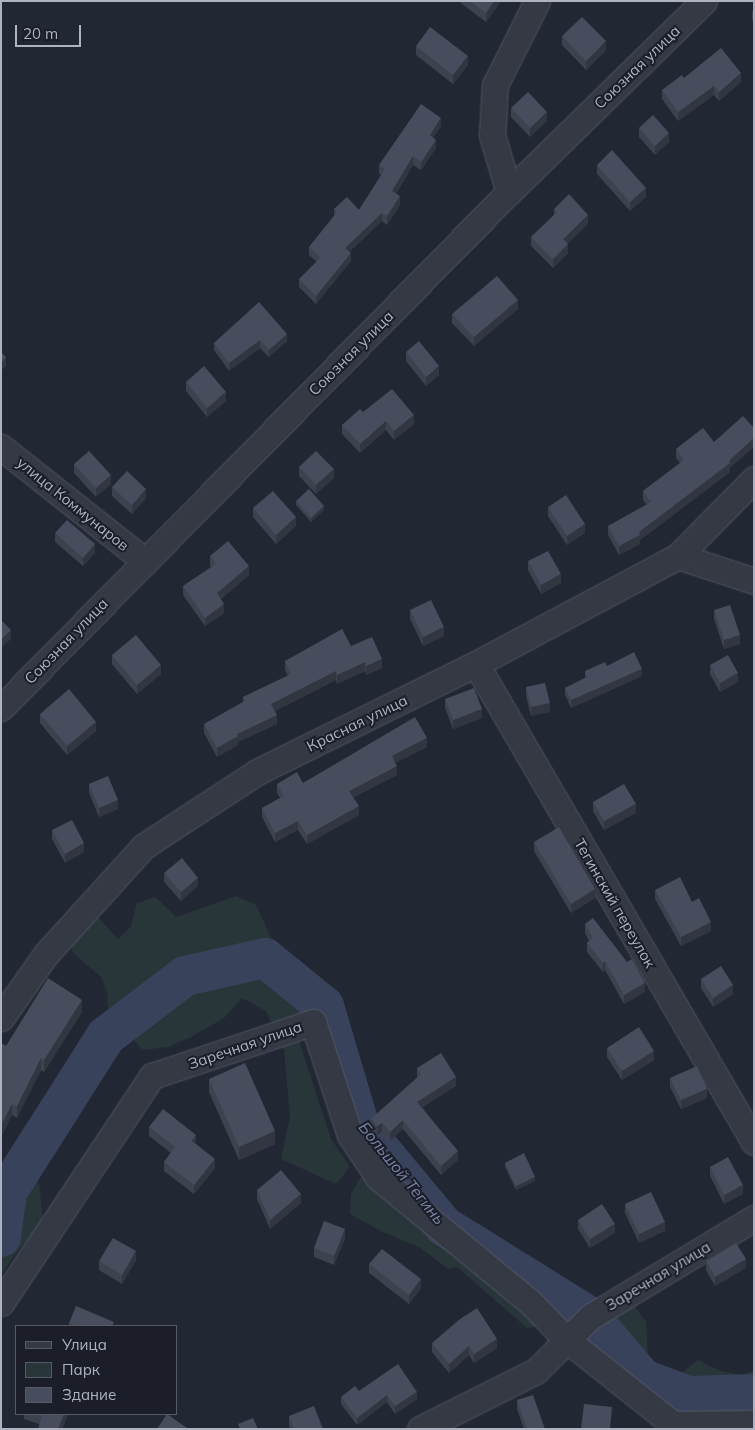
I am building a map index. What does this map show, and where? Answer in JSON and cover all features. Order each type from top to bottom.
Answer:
[{"type":"street","points":[[510,192],[492,135],[495,85],[537,1]]},
{"type":"street","name":"Союзная улица","points":[[1,708],[510,192],[704,1]]},
{"type":"street","name":"улица Коммунаров","points":[[1,447],[145,561]]},
{"type":"street","name":"Красная улица","points":[[1,1018],[46,954],[144,846],[258,772],[476,664],[678,556],[754,479]]},
{"type":"street","points":[[678,556],[754,581]]},
{"type":"street","name":"Тегинский переулок","points":[[476,664],[754,1142]]},
{"type":"street","name":"Заречная улица","points":[[1,1303],[152,1076],[313,1022],[350,1135],[378,1177],[530,1302],[567,1340],[673,1424],[754,1422]]},
{"type":"street","name":"Заречная улица","points":[[420,1429],[536,1371],[590,1317],[754,1218]]},
{"type":"green space","points":[[236,896],[256,905],[272,940],[303,963],[319,980],[316,1005],[306,1033],[298,1038],[331,1139],[350,1167],[336,1184],[281,1159],[290,1116],[284,1050],[266,1011],[242,998],[224,1018],[191,1037],[168,1047],[142,1050],[108,1008],[107,991],[101,977],[73,953],[68,938],[96,915],[118,939],[131,926],[137,903],[155,897],[176,917]]},
{"type":"green space","points":[[378,1177],[494,1265],[531,1268],[577,1302],[568,1323],[527,1328],[457,1267],[448,1269],[421,1248],[381,1231],[350,1214],[351,1194],[360,1178]]},
{"type":"green space","points":[[25,1180],[39,1183],[43,1221],[13,1257],[1,1276],[1,1205]]},
{"type":"green space","points":[[632,1303],[646,1321],[648,1360],[657,1376],[679,1375],[698,1360],[721,1371],[741,1375],[754,1371],[754,1408],[720,1413],[694,1414],[664,1409],[644,1392],[624,1368],[610,1361],[594,1347],[588,1336]]},
{"type":"building","points":[[470,1],[494,1],[486,13]]},
{"type":"building","points":[[582,17],[606,41],[586,61],[562,36]]},
{"type":"building","points":[[430,27],[468,56],[453,75],[416,46]]},
{"type":"building","points":[[721,48],[741,73],[719,92],[714,86],[678,112],[662,90],[682,75],[684,78]]},
{"type":"building","points":[[528,92],[547,112],[530,128],[511,108]]},
{"type":"building","points":[[421,104],[441,118],[430,135],[436,140],[421,162],[413,156],[392,191],[400,196],[387,216],[382,213],[345,248],[351,253],[316,296],[299,279],[321,257],[309,247],[337,212],[334,209],[347,197],[359,210],[385,169],[379,165]]},
{"type":"building","points":[[653,115],[669,133],[655,146],[639,128]]},
{"type":"building","points":[[612,150],[646,188],[630,202],[597,165]]},
{"type":"building","points":[[569,194],[588,215],[563,239],[568,244],[553,259],[531,237],[557,212],[554,209]]},
{"type":"building","points":[[497,276],[518,300],[474,337],[452,314]]},
{"type":"building","points":[[259,302],[287,334],[269,350],[260,340],[229,363],[214,343]]},
{"type":"building","points":[[419,341],[439,366],[426,377],[406,352]]},
{"type":"building","points":[[1,352],[6,357],[1,363]]},
{"type":"building","points":[[204,366],[226,392],[207,408],[186,382]]},
{"type":"building","points":[[392,389],[414,415],[394,431],[386,421],[360,444],[342,425],[360,409],[363,412]]},
{"type":"building","points":[[743,416],[754,428],[754,438],[729,461],[730,463],[639,532],[640,535],[619,546],[608,526],[651,502],[643,491],[684,460],[676,449],[703,428],[714,442]]},
{"type":"building","points":[[89,451],[111,475],[96,488],[74,464]]},
{"type":"building","points":[[316,451],[334,469],[316,485],[299,467]]},
{"type":"building","points":[[127,471],[146,489],[132,505],[112,487]]},
{"type":"building","points":[[309,489],[324,506],[311,518],[296,501]]},
{"type":"building","points":[[273,491],[296,517],[276,535],[253,508]]},
{"type":"building","points":[[566,495],[585,524],[567,536],[548,507]]},
{"type":"building","points":[[67,520],[95,544],[83,558],[55,533]]},
{"type":"building","points":[[228,541],[249,566],[217,593],[224,604],[205,618],[183,586],[216,564],[210,556]]},
{"type":"building","points":[[548,551],[561,574],[541,585],[528,561]]},
{"type":"building","points":[[431,600],[444,627],[423,637],[410,610]]},
{"type":"building","points":[[730,605],[740,635],[724,640],[714,610]]},
{"type":"building","points":[[1,620],[11,630],[1,640]]},
{"type":"building","points":[[342,629],[351,646],[372,637],[382,659],[366,666],[365,662],[337,675],[336,671],[271,704],[277,715],[237,734],[238,736],[217,748],[204,724],[245,701],[243,697],[291,674],[285,661]]},
{"type":"building","points":[[136,635],[161,665],[137,685],[112,655]]},
{"type":"building","points":[[634,652],[642,669],[571,700],[565,688],[587,677],[585,671],[605,662],[607,666]]},
{"type":"building","points":[[728,655],[738,673],[720,683],[710,665]]},
{"type":"building","points":[[545,683],[550,703],[531,707],[526,687]]},
{"type":"building","points":[[474,688],[482,709],[453,720],[445,699]]},
{"type":"building","points":[[69,689],[96,722],[67,746],[40,714]]},
{"type":"building","points":[[415,717],[427,738],[392,756],[397,766],[349,791],[359,806],[307,835],[298,821],[275,833],[262,808],[284,796],[277,784],[297,772],[303,783]]},
{"type":"building","points":[[108,776],[118,800],[99,808],[89,784]]},
{"type":"building","points":[[624,784],[636,804],[604,821],[593,802]]},
{"type":"building","points":[[72,820],[84,843],[65,854],[52,830]]},
{"type":"building","points":[[559,827],[595,889],[571,904],[534,842]]},
{"type":"building","points":[[182,858],[198,878],[181,892],[164,873]]},
{"type":"building","points":[[680,877],[692,902],[699,898],[711,922],[681,937],[655,890]]},
{"type":"building","points":[[593,918],[627,962],[632,959],[645,983],[624,995],[605,961],[603,963],[587,943],[593,938],[585,924]]},
{"type":"building","points":[[721,966],[733,985],[713,998],[701,979]]},
{"type":"building","points":[[48,978],[82,1000],[44,1060],[41,1058],[17,1106],[12,1104],[1,1125],[1,1043],[6,1046]]},
{"type":"building","points":[[639,1027],[654,1051],[622,1071],[607,1048]]},
{"type":"building","points":[[441,1053],[456,1077],[417,1102],[458,1151],[441,1166],[403,1120],[390,1132],[382,1123],[377,1126],[371,1119],[421,1074],[417,1068]]},
{"type":"building","points":[[245,1063],[275,1131],[239,1147],[209,1079]]},
{"type":"building","points":[[697,1066],[707,1089],[681,1100],[670,1078]]},
{"type":"building","points":[[163,1109],[196,1135],[192,1141],[215,1159],[194,1185],[164,1162],[175,1147],[149,1127]]},
{"type":"building","points":[[524,1153],[535,1177],[516,1186],[505,1163]]},
{"type":"building","points":[[728,1157],[743,1185],[724,1195],[710,1167]]},
{"type":"building","points":[[281,1170],[301,1194],[270,1220],[257,1190]]},
{"type":"building","points":[[651,1192],[665,1222],[639,1234],[625,1204]]},
{"type":"building","points":[[602,1204],[615,1224],[590,1239],[578,1220]]},
{"type":"building","points":[[324,1221],[345,1229],[334,1256],[314,1248]]},
{"type":"building","points":[[113,1238],[136,1251],[122,1275],[99,1261]]},
{"type":"building","points":[[736,1243],[746,1259],[715,1277],[706,1261]]},
{"type":"building","points":[[382,1249],[421,1279],[409,1295],[369,1264]]},
{"type":"building","points":[[76,1306],[114,1322],[112,1325],[74,1325],[69,1323]]},
{"type":"building","points":[[477,1308],[497,1339],[474,1354],[469,1346],[449,1364],[432,1343],[460,1319]]},
{"type":"building","points":[[398,1364],[417,1392],[395,1406],[387,1395],[357,1418],[341,1397],[355,1386],[359,1391]]},
{"type":"building","points":[[533,1395],[545,1429],[527,1429],[517,1400]]},
{"type":"building","points":[[584,1404],[612,1407],[610,1429],[581,1429]]},
{"type":"building","points":[[314,1406],[323,1429],[294,1429],[289,1416]]},
{"type":"building","points":[[38,1415],[64,1415],[58,1429],[38,1429],[42,1416]]},
{"type":"building","points":[[166,1415],[187,1428],[187,1429],[157,1429]]},
{"type":"building","points":[[253,1418],[258,1429],[240,1429],[238,1424]]},
{"type":"waterway","name":"Большой Тегинь","points":[[1,1237],[7,1192],[106,1036],[185,976],[265,958],[324,1006],[359,1124],[444,1226],[590,1317],[643,1379],[689,1396],[754,1394]]}]
